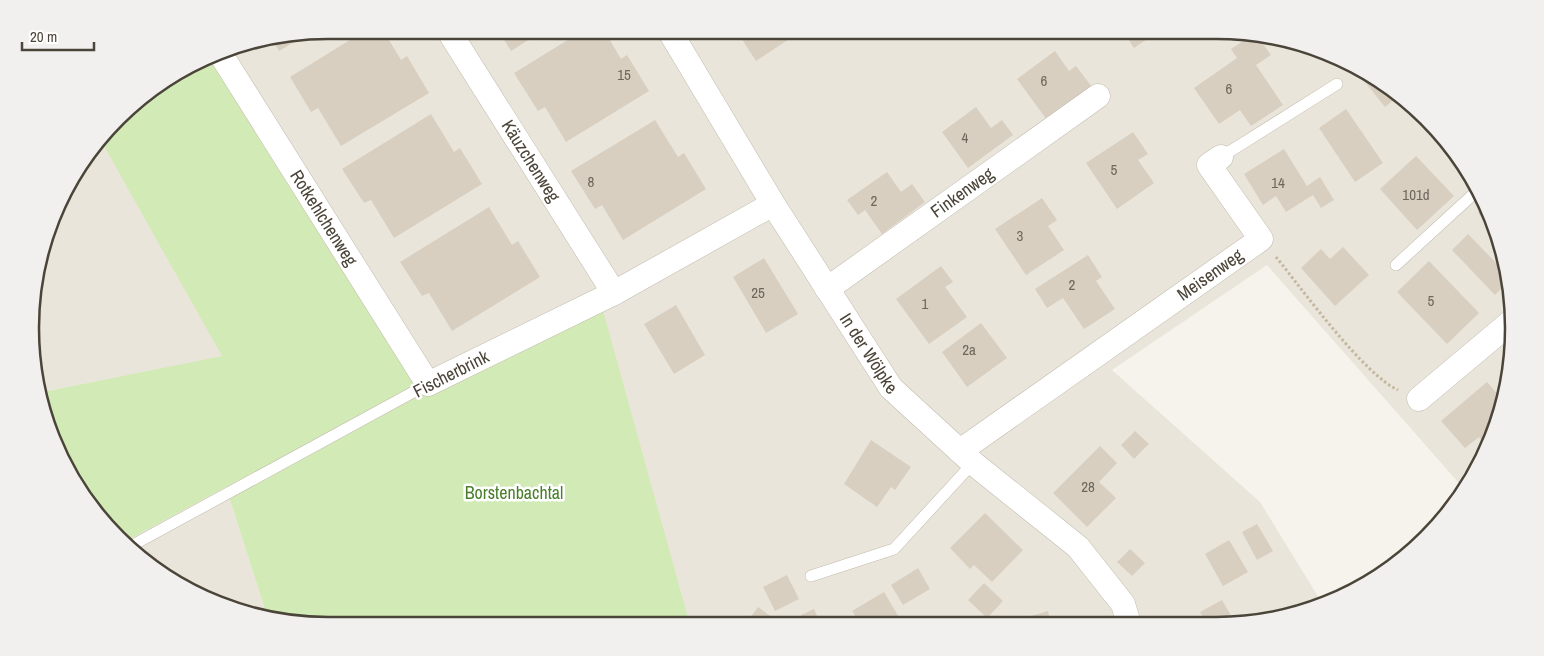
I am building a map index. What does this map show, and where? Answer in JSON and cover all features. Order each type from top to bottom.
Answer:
[{"type":"street","name":"Käuzchenweg","points":[[454,39],[614,293]]},
{"type":"street","name":"In der Wölpke","points":[[674,39],[773,204],[892,388],[967,457],[1078,547],[1123,604],[1127,617]]},
{"type":"street","name":"Rotkehlchenweg","points":[[223,58],[428,384]]},
{"type":"street","name":"Finkenweg","points":[[827,289],[1098,96]]},
{"type":"street","name":"Meisenweg","points":[[967,457],[1262,239],[1209,165],[1221,157]]},
{"type":"street","name":"Fischerbrink","points":[[428,384],[614,293],[773,204]]},
{"type":"street","points":[[1420,399],[1505,327]]},
{"type":"lane","name":"Meisenweg","points":[[1221,157],[1337,84]]},
{"type":"lane","points":[[1396,265],[1472,195]]},
{"type":"lane","name":"Fischerbrink","points":[[135,544],[428,384]]},
{"type":"lane","points":[[812,576],[894,549],[967,457]]},
{"type":"path","points":[[1262,239],[1360,359],[1391,387],[1420,399]]},
{"type":"shaded area","points":[[309,39],[1235,39],[1272,44],[1309,54],[1361,78],[1377,87],[1421,123],[1457,167],[1483,217],[1500,272],[1505,309],[1505,347],[1500,384],[1483,439],[1460,484],[1267,265],[1112,370],[1260,502],[1319,598],[1272,612],[1235,617],[679,617],[422,391],[212,63],[235,54],[272,44]]},
{"type":"shaded area","points":[[104,146],[223,356],[46,391],[39,347],[39,309],[44,272],[54,235],[69,200],[87,167]]},
{"type":"shaded area","points":[[226,487],[265,610],[235,602],[200,587],[167,569],[130,539]]},
{"type":"green space","name":"Borstenbachtal","points":[[212,63],[422,391],[602,307],[688,617],[309,617],[265,610],[226,487],[130,539],[87,489],[61,439],[46,391],[222,356],[104,146],[123,123],[167,87]]},
{"type":"building","points":[[351,39],[388,39],[401,60],[407,56],[429,93],[341,146],[318,108],[311,112],[290,77]]},
{"type":"building","points":[[504,39],[530,39],[511,51]]},
{"type":"building","points":[[569,39],[609,39],[621,59],[627,55],[649,91],[566,142],[545,107],[538,111],[514,73]]},
{"type":"building","points":[[742,39],[789,39],[756,61]]},
{"type":"building","points":[[1128,39],[1147,39],[1134,48]]},
{"type":"building","points":[[297,40],[279,51],[275,44]]},
{"type":"building","points":[[1245,40],[1254,41],[1262,42],[1271,55],[1256,65],[1283,105],[1251,126],[1240,110],[1219,124],[1194,88],[1237,58],[1231,49]]},
{"type":"building","points":[[1055,51],[1069,71],[1076,66],[1092,87],[1047,120],[1017,79]]},
{"type":"building","points":[[1362,79],[1377,87],[1393,100],[1385,107]]},
{"type":"building","points":[[976,107],[991,128],[1002,120],[1013,135],[968,168],[942,132]]},
{"type":"building","points":[[1346,109],[1383,163],[1355,182],[1319,128]]},
{"type":"building","points":[[431,114],[454,152],[460,148],[482,184],[394,238],[371,200],[364,203],[342,169]]},
{"type":"building","points":[[655,120],[678,157],[684,153],[706,189],[623,240],[602,205],[595,209],[571,171]]},
{"type":"building","points":[[1133,132],[1148,154],[1138,160],[1154,183],[1117,209],[1086,163]]},
{"type":"building","points":[[1284,149],[1307,186],[1320,177],[1334,200],[1321,208],[1313,195],[1286,212],[1276,196],[1263,205],[1244,174]]},
{"type":"building","points":[[1416,156],[1454,196],[1417,230],[1380,189]]},
{"type":"building","points":[[887,172],[901,192],[912,184],[925,202],[882,234],[865,210],[858,215],[847,200]]},
{"type":"building","points":[[1042,198],[1057,220],[1048,226],[1064,250],[1026,275],[995,229]]},
{"type":"building","points":[[489,207],[512,245],[518,241],[540,277],[452,331],[429,293],[422,296],[400,262]]},
{"type":"building","points":[[1468,234],[1498,265],[1503,287],[1495,295],[1452,250]]},
{"type":"building","points":[[1343,247],[1369,275],[1335,306],[1301,268],[1321,249],[1330,259]]},
{"type":"building","points":[[1088,255],[1102,277],[1096,281],[1115,309],[1084,329],[1063,298],[1047,308],[1035,289]]},
{"type":"building","points":[[764,258],[798,314],[766,333],[733,277]]},
{"type":"building","points":[[1429,261],[1479,313],[1447,344],[1397,292]]},
{"type":"building","points":[[941,266],[953,282],[945,287],[967,317],[929,344],[896,299]]},
{"type":"building","points":[[676,305],[705,355],[674,374],[644,324]]},
{"type":"building","points":[[981,323],[1007,358],[967,387],[942,352]]},
{"type":"building","points":[[1487,382],[1497,394],[1482,441],[1479,437],[1465,448],[1441,421]]},
{"type":"building","points":[[1135,431],[1149,444],[1134,459],[1121,445]]},
{"type":"building","points":[[871,440],[911,467],[895,490],[891,487],[877,507],[844,484]]},
{"type":"building","points":[[1100,446],[1117,463],[1099,482],[1116,498],[1087,527],[1053,493]]},
{"type":"building","points":[[985,513],[1023,550],[992,582],[974,565],[970,569],[950,548]]},
{"type":"building","points":[[1257,524],[1273,551],[1257,560],[1242,532]]},
{"type":"building","points":[[1229,540],[1248,572],[1223,586],[1205,554]]},
{"type":"building","points":[[1130,549],[1145,563],[1132,576],[1117,562]]},
{"type":"building","points":[[918,568],[930,589],[903,605],[891,585]]},
{"type":"building","points":[[787,575],[799,599],[775,611],[763,587]]},
{"type":"building","points":[[984,583],[1003,601],[986,617],[968,600]]},
{"type":"building","points":[[884,592],[899,617],[856,617],[852,611]]},
{"type":"building","points":[[1222,600],[1232,617],[1203,617],[1200,612]]},
{"type":"building","points":[[758,607],[772,617],[751,617]]},
{"type":"building","points":[[814,609],[818,617],[802,617],[801,615]]},
{"type":"building","points":[[1048,611],[1049,617],[1028,617]]}]
